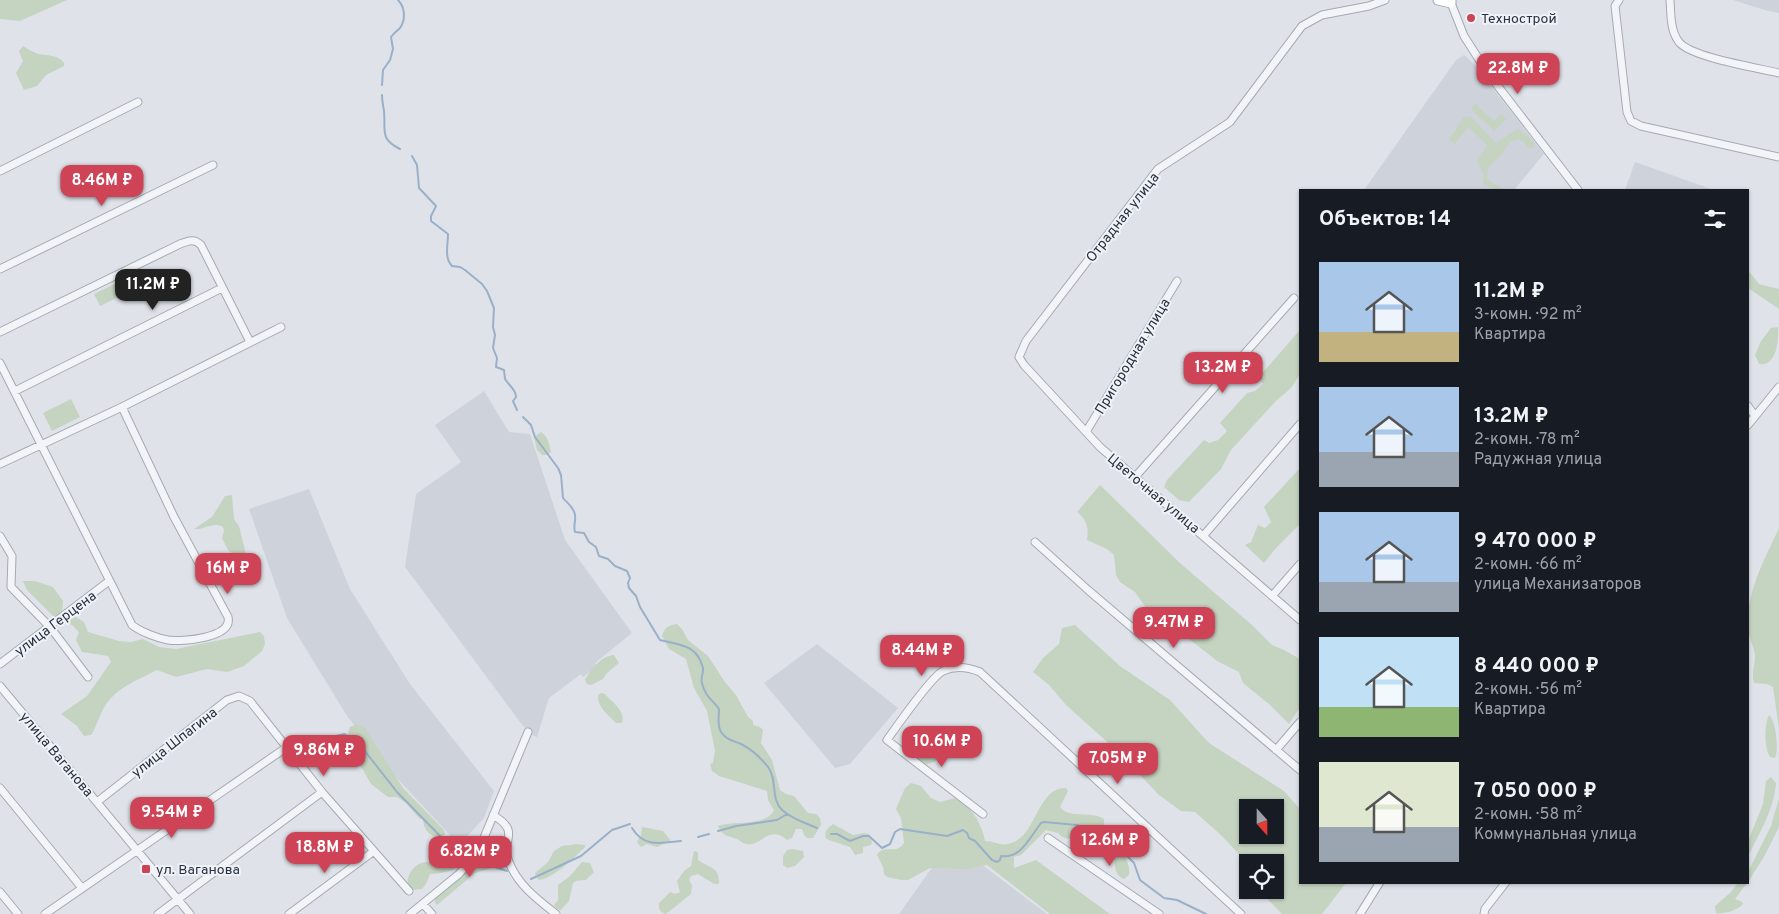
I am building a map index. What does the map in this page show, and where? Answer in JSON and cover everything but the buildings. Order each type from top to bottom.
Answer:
[{"type":"main road","points":[[1438,0],[1451,2]]},
{"type":"street","name":"Отрадная улица","points":[[1019,357],[1026,341],[1158,169],[1230,122],[1302,26],[1322,14],[1369,6],[1386,0]]},
{"type":"street","points":[[1619,0],[1615,6],[1627,112],[1631,121],[1641,126],[1779,157]]},
{"type":"street","points":[[1670,0],[1675,36],[1689,51],[1779,73]]},
{"type":"street","points":[[1451,2],[1464,36],[1483,65],[1577,189]]},
{"type":"street","points":[[0,171],[138,102]]},
{"type":"street","points":[[0,269],[213,165]]},
{"type":"street","points":[[0,332],[180,244],[192,240],[197,241],[200,245],[250,342]]},
{"type":"street","name":"Пригородная улица","points":[[1086,432],[1177,281]]},
{"type":"street","points":[[15,391],[222,288]]},
{"type":"street","points":[[1135,477],[1294,298]]},
{"type":"street","points":[[0,464],[122,407],[281,326]]},
{"type":"street","name":"Цветочная улица","points":[[1019,357],[1024,365],[1100,447],[1299,619]]},
{"type":"street","points":[[0,363],[132,625],[165,640],[178,642],[198,639],[225,629],[229,623],[228,617],[174,517],[122,407]]},
{"type":"street","points":[[1749,425],[1779,386]]},
{"type":"street","points":[[1749,407],[1755,416]]},
{"type":"street","points":[[1204,536],[1299,425]]},
{"type":"street","points":[[0,536],[12,556],[11,587],[50,627],[88,677]]},
{"type":"street","points":[[1036,542],[1088,590],[1299,769]]},
{"type":"street","points":[[1272,596],[1299,565]]},
{"type":"street","name":"улица Герцена","points":[[0,664],[109,581]]},
{"type":"street","points":[[983,814],[887,740],[937,674],[953,667],[967,667],[980,672],[1241,914]]},
{"type":"street","name":"улица Ваганова","points":[[0,686],[190,914]]},
{"type":"street","name":"улица Шпагина","points":[[97,802],[227,700],[239,696],[250,701],[287,746]]},
{"type":"street","points":[[1276,750],[1299,723]]},
{"type":"street","points":[[410,914],[459,874],[475,857],[528,732]]},
{"type":"street","points":[[45,914],[287,746],[322,792],[409,891]]},
{"type":"street","points":[[0,788],[82,888]]},
{"type":"street","points":[[158,914],[322,792]]},
{"type":"street","points":[[493,815],[505,822],[509,830],[506,856],[524,888],[556,914]]},
{"type":"street","points":[[1048,838],[1159,914]]},
{"type":"street","points":[[289,914],[374,850]]},
{"type":"street","points":[[1360,914],[1379,884]]},
{"type":"street","points":[[1484,914],[1485,909],[1504,884]]},
{"type":"street","points":[[0,892],[18,914]]},
{"type":"street","points":[[423,904],[432,914]]},
{"type":"shaded area","points":[[1733,0],[1779,0],[1779,13],[1768,11]]},
{"type":"shaded area","points":[[1464,55],[1474,64],[1544,154],[1515,189],[1365,189],[1456,60]]},
{"type":"shaded area","points":[[1635,162],[1711,189],[1625,189]]},
{"type":"shaded area","points":[[484,391],[509,432],[530,434],[565,540],[632,633],[595,663],[597,666],[583,677],[581,674],[549,698],[537,737],[530,734],[520,722],[405,567],[416,494],[461,462],[435,425]]},
{"type":"shaded area","points":[[309,489],[350,589],[410,684],[494,791],[484,818],[459,845],[395,776],[347,716],[287,618],[249,509]]},
{"type":"shaded area","points":[[817,644],[898,708],[850,764],[835,768],[764,683]]},
{"type":"shaded area","points":[[951,841],[1047,914],[899,914]]},
{"type":"green space","points":[[0,0],[67,0],[20,21],[0,19]]},
{"type":"green space","points":[[23,46],[38,54],[58,58],[64,63],[64,66],[46,75],[37,86],[24,90],[16,73],[23,61],[19,51]]},
{"type":"green space","points":[[1475,104],[1494,121],[1501,114],[1506,119],[1494,131],[1471,109]]},
{"type":"green space","points":[[1470,116],[1496,143],[1517,129],[1527,135],[1535,144],[1531,149],[1519,139],[1510,142],[1503,153],[1488,168],[1487,179],[1500,189],[1493,189],[1483,183],[1484,174],[1477,162],[1487,145],[1468,127],[1455,144],[1449,140],[1463,118]]},
{"type":"green space","points":[[1749,271],[1759,284],[1779,289],[1779,309],[1749,289]]},
{"type":"green space","points":[[123,280],[129,292],[100,306],[94,294]]},
{"type":"green space","points":[[1778,327],[1776,351],[1773,357],[1765,364],[1759,364],[1755,355],[1761,341],[1771,328]]},
{"type":"green space","points":[[1299,331],[1299,376],[1291,388],[1276,401],[1231,450],[1221,469],[1189,502],[1179,500],[1164,487],[1167,480],[1204,440],[1209,443],[1218,440],[1227,431],[1220,423],[1247,393],[1255,391],[1263,384],[1258,378]]},
{"type":"green space","points":[[71,399],[80,417],[52,431],[43,413]]},
{"type":"green space","points":[[541,432],[547,438],[550,446],[551,452],[547,455],[542,455],[537,450],[534,437]]},
{"type":"green space","points":[[1299,469],[1299,525],[1264,563],[1245,545],[1251,542],[1258,525],[1265,528],[1271,522],[1264,507]]},
{"type":"green space","points":[[1100,485],[1180,563],[1252,625],[1272,645],[1299,658],[1299,709],[1289,724],[1270,705],[1243,683],[1239,672],[1217,661],[1184,635],[1151,615],[1135,592],[1120,582],[1116,575],[1114,555],[1107,549],[1087,540],[1086,524],[1077,512]]},
{"type":"green space","points":[[232,495],[234,519],[239,526],[247,558],[245,573],[240,572],[236,563],[236,556],[228,550],[222,538],[223,527],[212,525],[194,529],[212,517],[225,496]]},
{"type":"green space","points":[[1779,528],[1779,729],[1773,687],[1767,684],[1754,683],[1753,676],[1755,653],[1749,634],[1749,608],[1753,588]]},
{"type":"green space","points":[[23,581],[35,581],[53,587],[63,601],[62,613],[54,617],[27,590]]},
{"type":"green space","points":[[74,616],[84,622],[88,632],[119,641],[131,642],[143,639],[159,647],[176,649],[260,632],[264,636],[265,644],[262,651],[244,666],[227,672],[207,669],[176,677],[157,670],[135,681],[110,699],[103,709],[91,735],[84,736],[77,726],[61,714],[87,696],[111,662],[108,656],[82,652],[76,640],[79,632],[72,625],[65,623]]},
{"type":"green space","points":[[677,624],[688,640],[708,656],[736,695],[748,717],[753,721],[753,725],[763,730],[761,743],[772,760],[780,790],[794,796],[808,813],[816,814],[820,818],[821,825],[813,838],[807,838],[802,829],[796,829],[792,838],[787,840],[774,834],[749,844],[721,832],[718,826],[764,819],[774,810],[768,800],[767,791],[719,776],[712,771],[710,764],[713,763],[715,751],[707,711],[694,688],[686,659],[669,649],[662,636],[667,627]]},
{"type":"green space","points":[[1075,625],[1120,666],[1170,700],[1209,743],[1284,791],[1299,808],[1299,884],[1345,884],[1322,914],[1282,914],[1268,899],[1284,899],[1284,854],[1239,854],[1195,812],[1181,811],[1159,795],[1115,749],[1033,672],[1043,658],[1059,644],[1062,628]]},
{"type":"green space","points":[[614,655],[619,663],[603,679],[591,685],[587,684],[585,680],[597,664],[605,658]]},
{"type":"green space","points":[[601,693],[605,694],[620,711],[623,719],[622,723],[616,723],[601,707],[598,695]]},
{"type":"green space","points":[[1769,715],[1776,735],[1777,749],[1775,758],[1770,757],[1768,753],[1765,736]]},
{"type":"green space","points":[[357,724],[365,728],[403,788],[444,830],[445,834],[443,836],[439,837],[429,833],[425,828],[423,820],[406,803],[397,797],[388,797],[371,784],[356,758],[354,743],[349,740],[348,733],[350,727]]},
{"type":"green space","points":[[931,731],[933,734],[929,746],[936,756],[936,760],[925,765],[916,760],[910,752],[916,739]]},
{"type":"green space","points":[[1771,777],[1776,783],[1775,793],[1765,821],[1749,855],[1749,839],[1763,804],[1766,781]]},
{"type":"green space","points":[[911,783],[921,786],[931,798],[940,802],[955,798],[961,801],[975,816],[985,841],[1003,844],[1018,840],[1025,833],[1048,796],[1056,790],[1066,788],[1068,791],[1060,807],[1070,813],[1099,816],[1104,819],[1104,830],[1123,843],[1129,875],[1124,879],[1117,873],[1114,858],[1109,852],[1090,846],[1086,849],[1078,844],[1077,839],[1066,838],[1058,833],[1046,830],[1021,855],[1014,857],[1014,868],[1036,860],[1110,914],[1050,914],[987,865],[967,869],[930,868],[908,880],[887,877],[877,855],[883,850],[897,849],[904,843],[901,818],[896,809],[905,788]]},
{"type":"green space","points":[[1779,798],[1779,827],[1765,855],[1749,880],[1749,870],[1771,826]]},
{"type":"green space","points":[[833,824],[853,835],[869,834],[872,842],[871,845],[863,847],[863,853],[855,855],[850,847],[826,839],[826,830]]},
{"type":"green space","points":[[642,827],[663,831],[671,841],[657,847],[647,844],[641,847],[637,842],[641,835]]},
{"type":"green space","points":[[454,838],[461,843],[466,852],[461,863],[447,872],[430,874],[422,889],[414,890],[408,886],[408,878],[412,870],[422,863],[442,862],[447,854],[445,842]]},
{"type":"green space","points":[[494,839],[499,839],[503,842],[504,848],[500,861],[492,868],[475,873],[437,905],[435,899],[478,862]]},
{"type":"green space","points":[[585,845],[585,847],[564,867],[551,876],[539,880],[536,877],[535,873],[548,862],[554,851],[562,846]]},
{"type":"green space","points":[[787,850],[803,851],[804,857],[795,866],[787,868],[783,865],[783,856]]},
{"type":"green space","points":[[694,851],[698,852],[698,860],[716,871],[719,884],[714,884],[698,874],[691,876],[689,880],[692,885],[691,894],[666,914],[660,910],[659,903],[670,892],[675,894],[680,892],[677,881],[684,871],[691,866]]},
{"type":"green space","points":[[582,862],[590,863],[594,872],[586,880],[573,883],[569,901],[561,910],[557,909],[554,905],[558,900],[558,885],[570,876]]},
{"type":"green space","points":[[1737,884],[1746,884],[1735,899],[1743,904],[1737,909],[1716,913],[1715,906]]},
{"type":"waterway","points":[[382,85],[383,70],[390,60],[393,49],[391,37],[400,28],[404,17],[398,0]]},
{"type":"waterway","points":[[382,95],[386,138],[400,149]]},
{"type":"waterway","points":[[412,156],[417,165],[419,188],[436,206],[431,216],[431,221],[448,234],[447,255],[450,263],[452,266],[465,270],[482,284],[487,291],[494,308],[493,327],[495,335],[493,348],[497,358],[496,367],[504,370],[505,379],[515,392],[516,397],[513,401],[517,410]]},
{"type":"waterway","points":[[523,417],[531,425],[535,437],[558,468],[561,475],[563,498],[572,507],[574,512],[575,532],[584,533],[589,542],[596,547],[599,556],[608,559],[615,566],[627,571],[630,578],[629,588],[636,596],[640,607],[660,640],[686,647],[696,654],[703,668],[701,679],[703,688],[719,709],[719,724],[723,735],[752,751],[768,767],[773,778],[776,800],[782,810],[794,818],[817,828]]},
{"type":"waterway","points":[[336,736],[344,734],[357,741],[397,792],[445,841],[466,847]]},
{"type":"waterway","points":[[718,831],[736,826],[777,820],[787,814]]},
{"type":"waterway","points":[[831,834],[837,834],[850,841],[863,836],[869,836],[882,848],[890,844],[895,832],[900,829],[947,836],[963,830],[992,860],[997,862],[1001,856],[1008,856],[1020,851],[1041,823],[1077,825],[1097,832],[1129,858],[1134,863],[1140,880],[1164,898],[1177,900],[1206,914]]},
{"type":"waterway","points":[[531,879],[581,856],[612,830],[630,824]]},
{"type":"waterway","points":[[632,828],[642,839],[654,843],[681,841]]},
{"type":"waterway","points":[[698,837],[709,834]]},
{"type":"waterway","points":[[486,864],[507,871]]},
{"type":"place","name":"Технострой","points":[[1471,18]]},
{"type":"place","name":"ул. Ваганова","points":[[146,869]]}]
